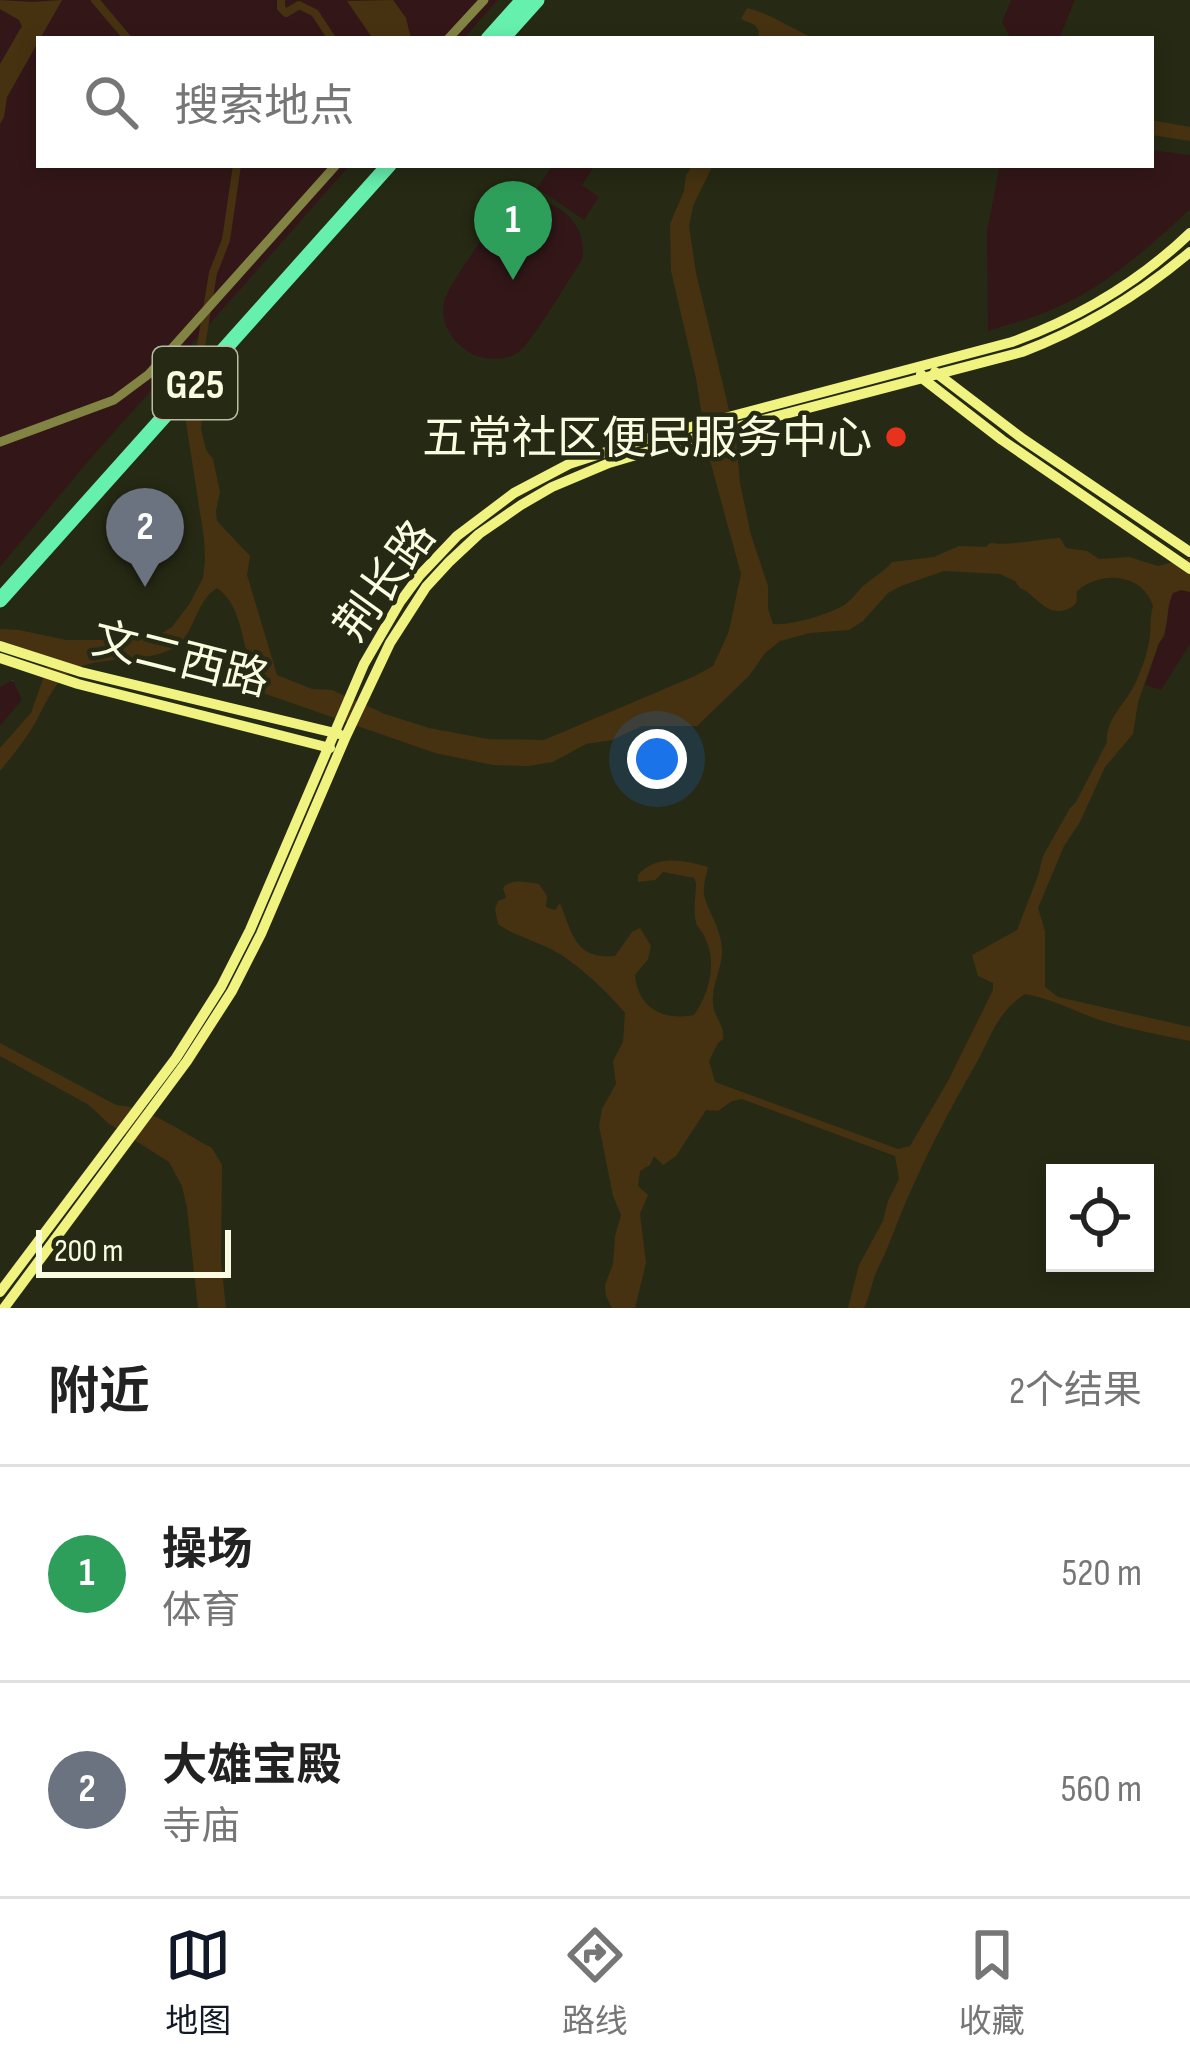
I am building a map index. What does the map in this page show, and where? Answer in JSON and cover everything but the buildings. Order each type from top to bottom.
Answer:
[{"type":"highway","points":[[491,36],[523,0]]},
{"type":"highway","points":[[505,36],[537,0]]},
{"type":"highway","name":"G25","points":[[0,585],[373,168]]},
{"type":"highway","name":"G25","points":[[0,600],[386,168]]},
{"type":"main road","name":"荆长路","points":[[0,1292],[145,1108],[221,987],[334,749],[364,664],[420,575],[472,524],[514,493],[569,464],[927,370],[1012,342],[1090,308],[1190,233]]},
{"type":"main road","name":"荆长路","points":[[927,370],[1022,352],[1101,317],[1190,252]]},
{"type":"main road","points":[[927,370],[1190,552]]},
{"type":"main road","points":[[927,370],[1002,440],[1190,569]]},
{"type":"main road","name":"荆长路","points":[[343,728],[364,699],[417,600],[479,534],[575,477],[693,432]]},
{"type":"main road","name":"文二西路","points":[[0,646],[45,668],[334,749]]},
{"type":"main road","name":"文二西路","points":[[0,658],[22,667],[45,668]]},
{"type":"main road","points":[[0,669],[22,667]]},
{"type":"main road","name":"文二西路","points":[[79,678],[343,728]]},
{"type":"main road","name":"荆长路","points":[[4,1308],[122,1137]]},
{"type":"street","points":[[451,36],[484,0]]},
{"type":"street","points":[[0,442],[114,400],[161,364],[333,168]]},
{"type":"green space","points":[[0,0],[498,0],[466,36],[36,36],[36,168],[347,168],[0,567]]},
{"type":"green space","points":[[1011,0],[1075,0],[1060,36],[1009,36],[1002,22]]},
{"type":"green space","points":[[1154,150],[1190,155],[1190,209],[1142,252],[1071,301],[988,331],[987,231],[999,168],[1154,168]]},
{"type":"green space","points":[[551,168],[593,168],[582,185],[599,197],[584,220],[537,188]]},
{"type":"green space","points":[[529,198],[552,205],[577,226],[582,260],[519,352],[496,359],[474,355],[450,333],[444,302],[504,208]]},
{"type":"green space","points":[[1190,592],[1190,644],[1161,690],[1145,685],[1165,636],[1172,593]]},
{"type":"green space","points":[[13,680],[22,700],[0,726],[0,687]]},
{"type":"shaded area","points":[[0,0],[62,0],[42,36],[36,36],[36,46],[7,97],[0,124],[0,64],[22,26],[0,9]]},
{"type":"shaded area","points":[[393,0],[406,18],[410,36],[371,36],[347,1]]},
{"type":"shaded area","points":[[747,8],[811,36],[758,36],[755,25],[741,19]]},
{"type":"shaded area","points":[[1154,121],[1190,127],[1190,141],[1154,135]]},
{"type":"shaded area","points":[[691,168],[712,168],[689,226],[773,624],[801,621],[842,606],[892,562],[934,557],[959,546],[1060,538],[1066,548],[1087,551],[1099,559],[1129,557],[1158,566],[1190,558],[1190,592],[1173,593],[1165,632],[1138,702],[1133,734],[1105,767],[1038,908],[1045,931],[1045,987],[1058,997],[1190,1027],[1190,1041],[1106,1022],[1035,996],[1025,994],[1016,1001],[996,1025],[933,1144],[864,1308],[848,1308],[859,1265],[899,1179],[895,1156],[742,1099],[718,1111],[706,1110],[676,1156],[663,1165],[654,1156],[640,1171],[638,1186],[648,1195],[640,1214],[646,1263],[635,1308],[612,1308],[605,1285],[621,1215],[599,1126],[616,1084],[613,1061],[623,1042],[625,1013],[571,962],[498,924],[498,901],[506,898],[503,888],[510,883],[539,884],[547,896],[546,907],[555,910],[560,903],[572,934],[591,954],[615,956],[640,928],[651,946],[648,959],[635,975],[641,996],[663,1014],[694,1015],[711,969],[709,949],[695,917],[694,878],[663,872],[655,880],[638,882],[638,875],[661,861],[708,867],[704,895],[722,949],[713,997],[723,1039],[709,1061],[715,1082],[898,1149],[910,1146],[993,990],[993,983],[978,976],[972,955],[1017,930],[1043,856],[1076,802],[1107,742],[1113,718],[1138,677],[1153,606],[1140,586],[1120,578],[1097,580],[1077,591],[1074,605],[1060,611],[1000,574],[944,571],[888,593],[849,630],[780,641],[697,726],[642,726],[612,740],[586,744],[553,762],[528,766],[493,765],[435,753],[263,693],[250,667],[234,609],[217,588],[205,599],[185,637],[170,650],[71,671],[52,691],[29,733],[0,771],[0,748],[31,713],[48,665],[0,641],[0,629],[66,640],[154,638],[172,627],[190,603],[203,578],[205,560],[185,416],[186,402],[205,380],[201,429],[220,492],[217,521],[250,556],[247,575],[277,675],[312,689],[332,690],[429,728],[488,739],[544,740],[713,666],[729,631],[741,574],[708,453],[671,271],[670,224]]},
{"type":"shaded area","points":[[0,1043],[116,1105],[153,1116],[212,1148],[222,1165],[221,1262],[226,1308],[198,1308],[187,1208],[169,1162],[108,1123],[89,1105],[0,1056]]},
{"type":"waterway","points":[[95,0],[125,36]]},
{"type":"waterway","points":[[281,0],[286,13],[299,5],[315,13],[330,36]]},
{"type":"waterway","points":[[200,352],[213,273],[226,240],[237,168]]},
{"type":"place","name":"操场","points":[[513,280]]},
{"type":"place","name":"五常社区便民服务中心","points":[[896,437]]},
{"type":"place","name":"大雄宝殿","points":[[145,587]]}]
